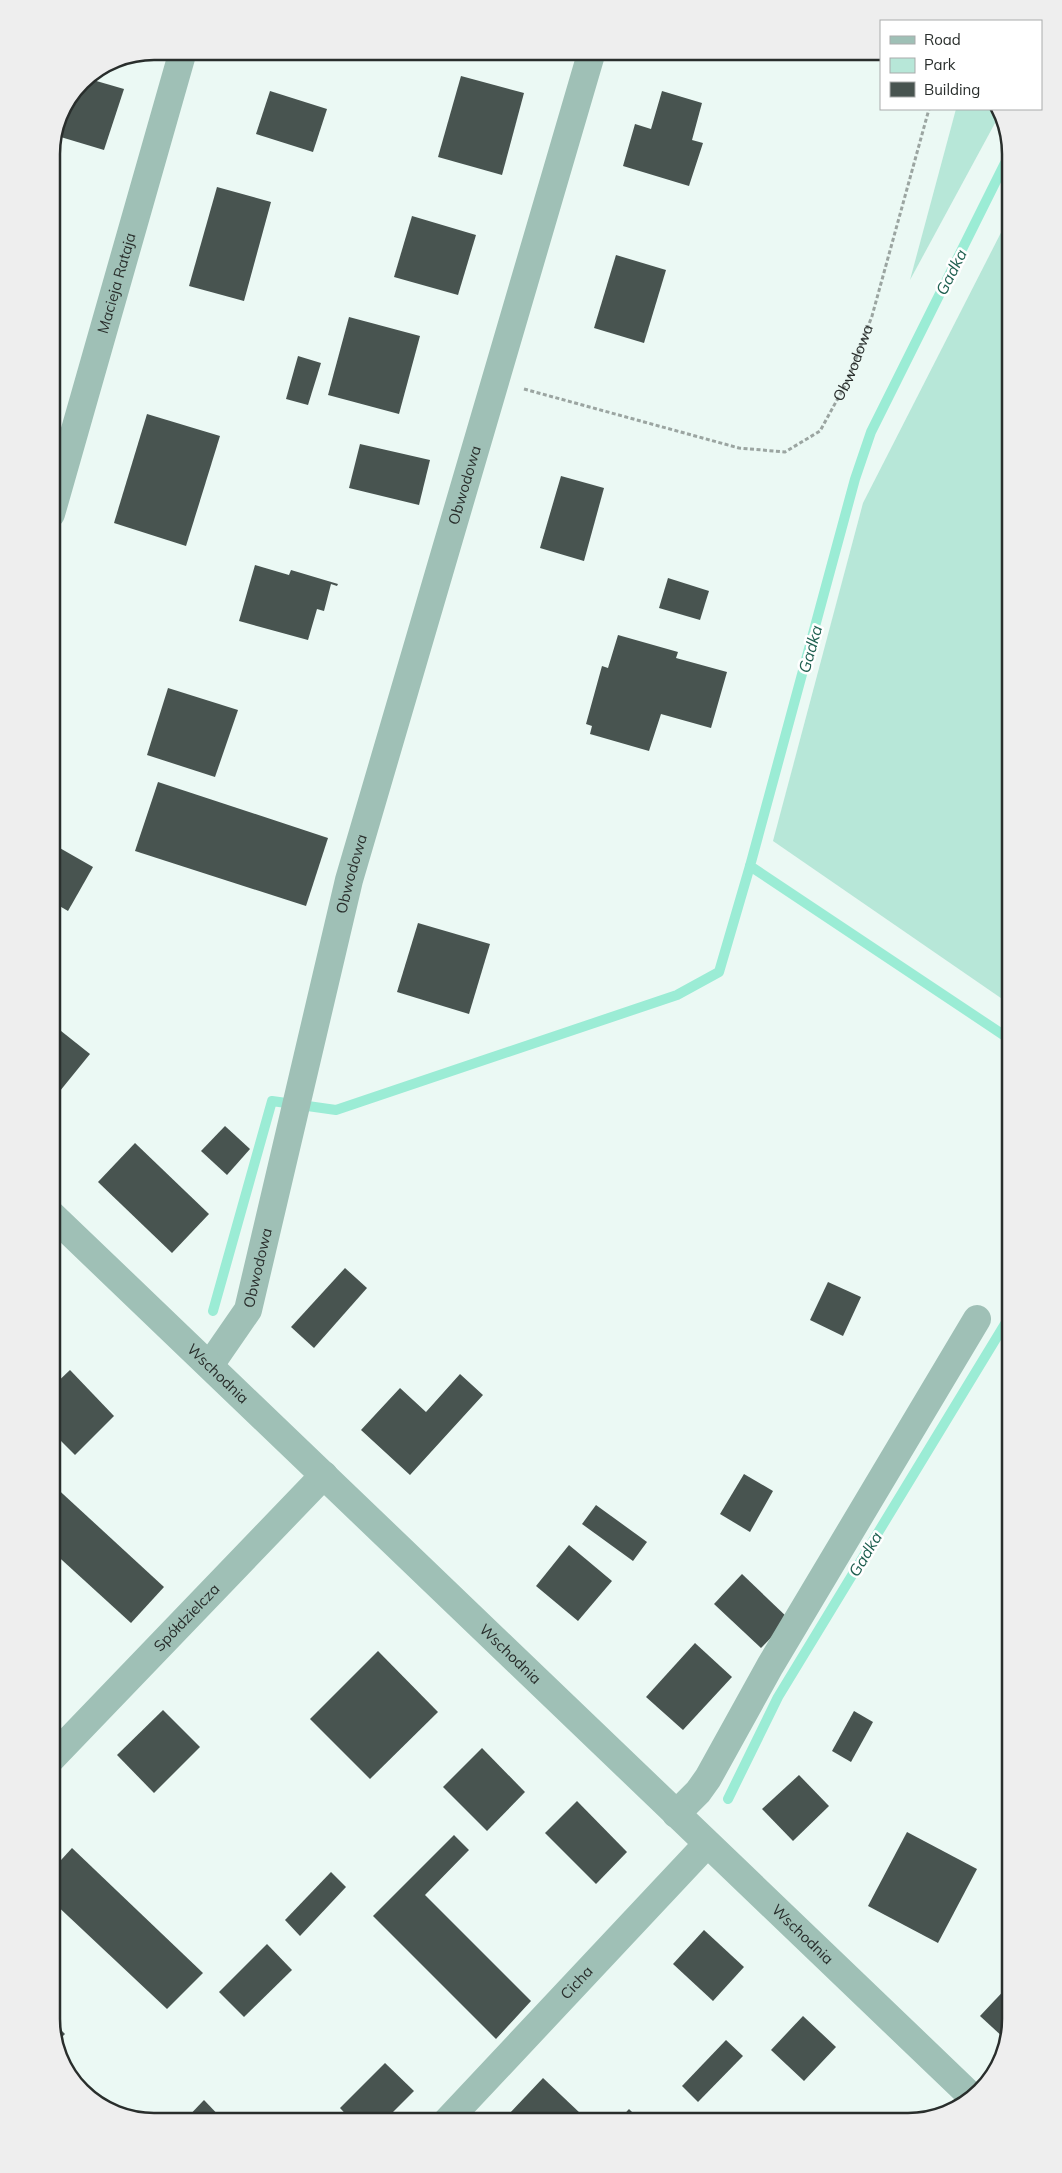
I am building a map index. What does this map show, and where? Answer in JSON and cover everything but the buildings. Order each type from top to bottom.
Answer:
[{"type":"street","name":"Macieja Rataja","points":[[60,482],[180,60]]},
{"type":"street","name":"Obwodowa","points":[[210,1365],[248,1310],[350,880],[589,60]]},
{"type":"street","name":"Wschodnia","points":[[60,1223],[967,2092]]},
{"type":"street","points":[[676,1814],[698,1792],[708,1778],[770,1666],[977,1319]]},
{"type":"street","name":"Spółdzielcza","points":[[60,1750],[324,1475]]},
{"type":"street","name":"Cicha","points":[[454,2113],[707,1844]]},
{"type":"path","name":"Obwodowa","points":[[495,381],[739,448],[785,452],[820,431],[848,380],[872,316],[929,110]]},
{"type":"green space","points":[[956,110],[991,110],[996,121],[910,280]]},
{"type":"green space","points":[[1002,231],[1002,999],[773,841],[863,503]]},
{"type":"waterway","name":"Gadka","points":[[1002,169],[871,432],[855,479],[750,866],[1002,1034]]},
{"type":"waterway","points":[[213,1311],[272,1101],[336,1110],[677,995],[719,972],[750,866]]},
{"type":"waterway","name":"Gadka","points":[[728,1799],[778,1697],[1002,1329]]}]
